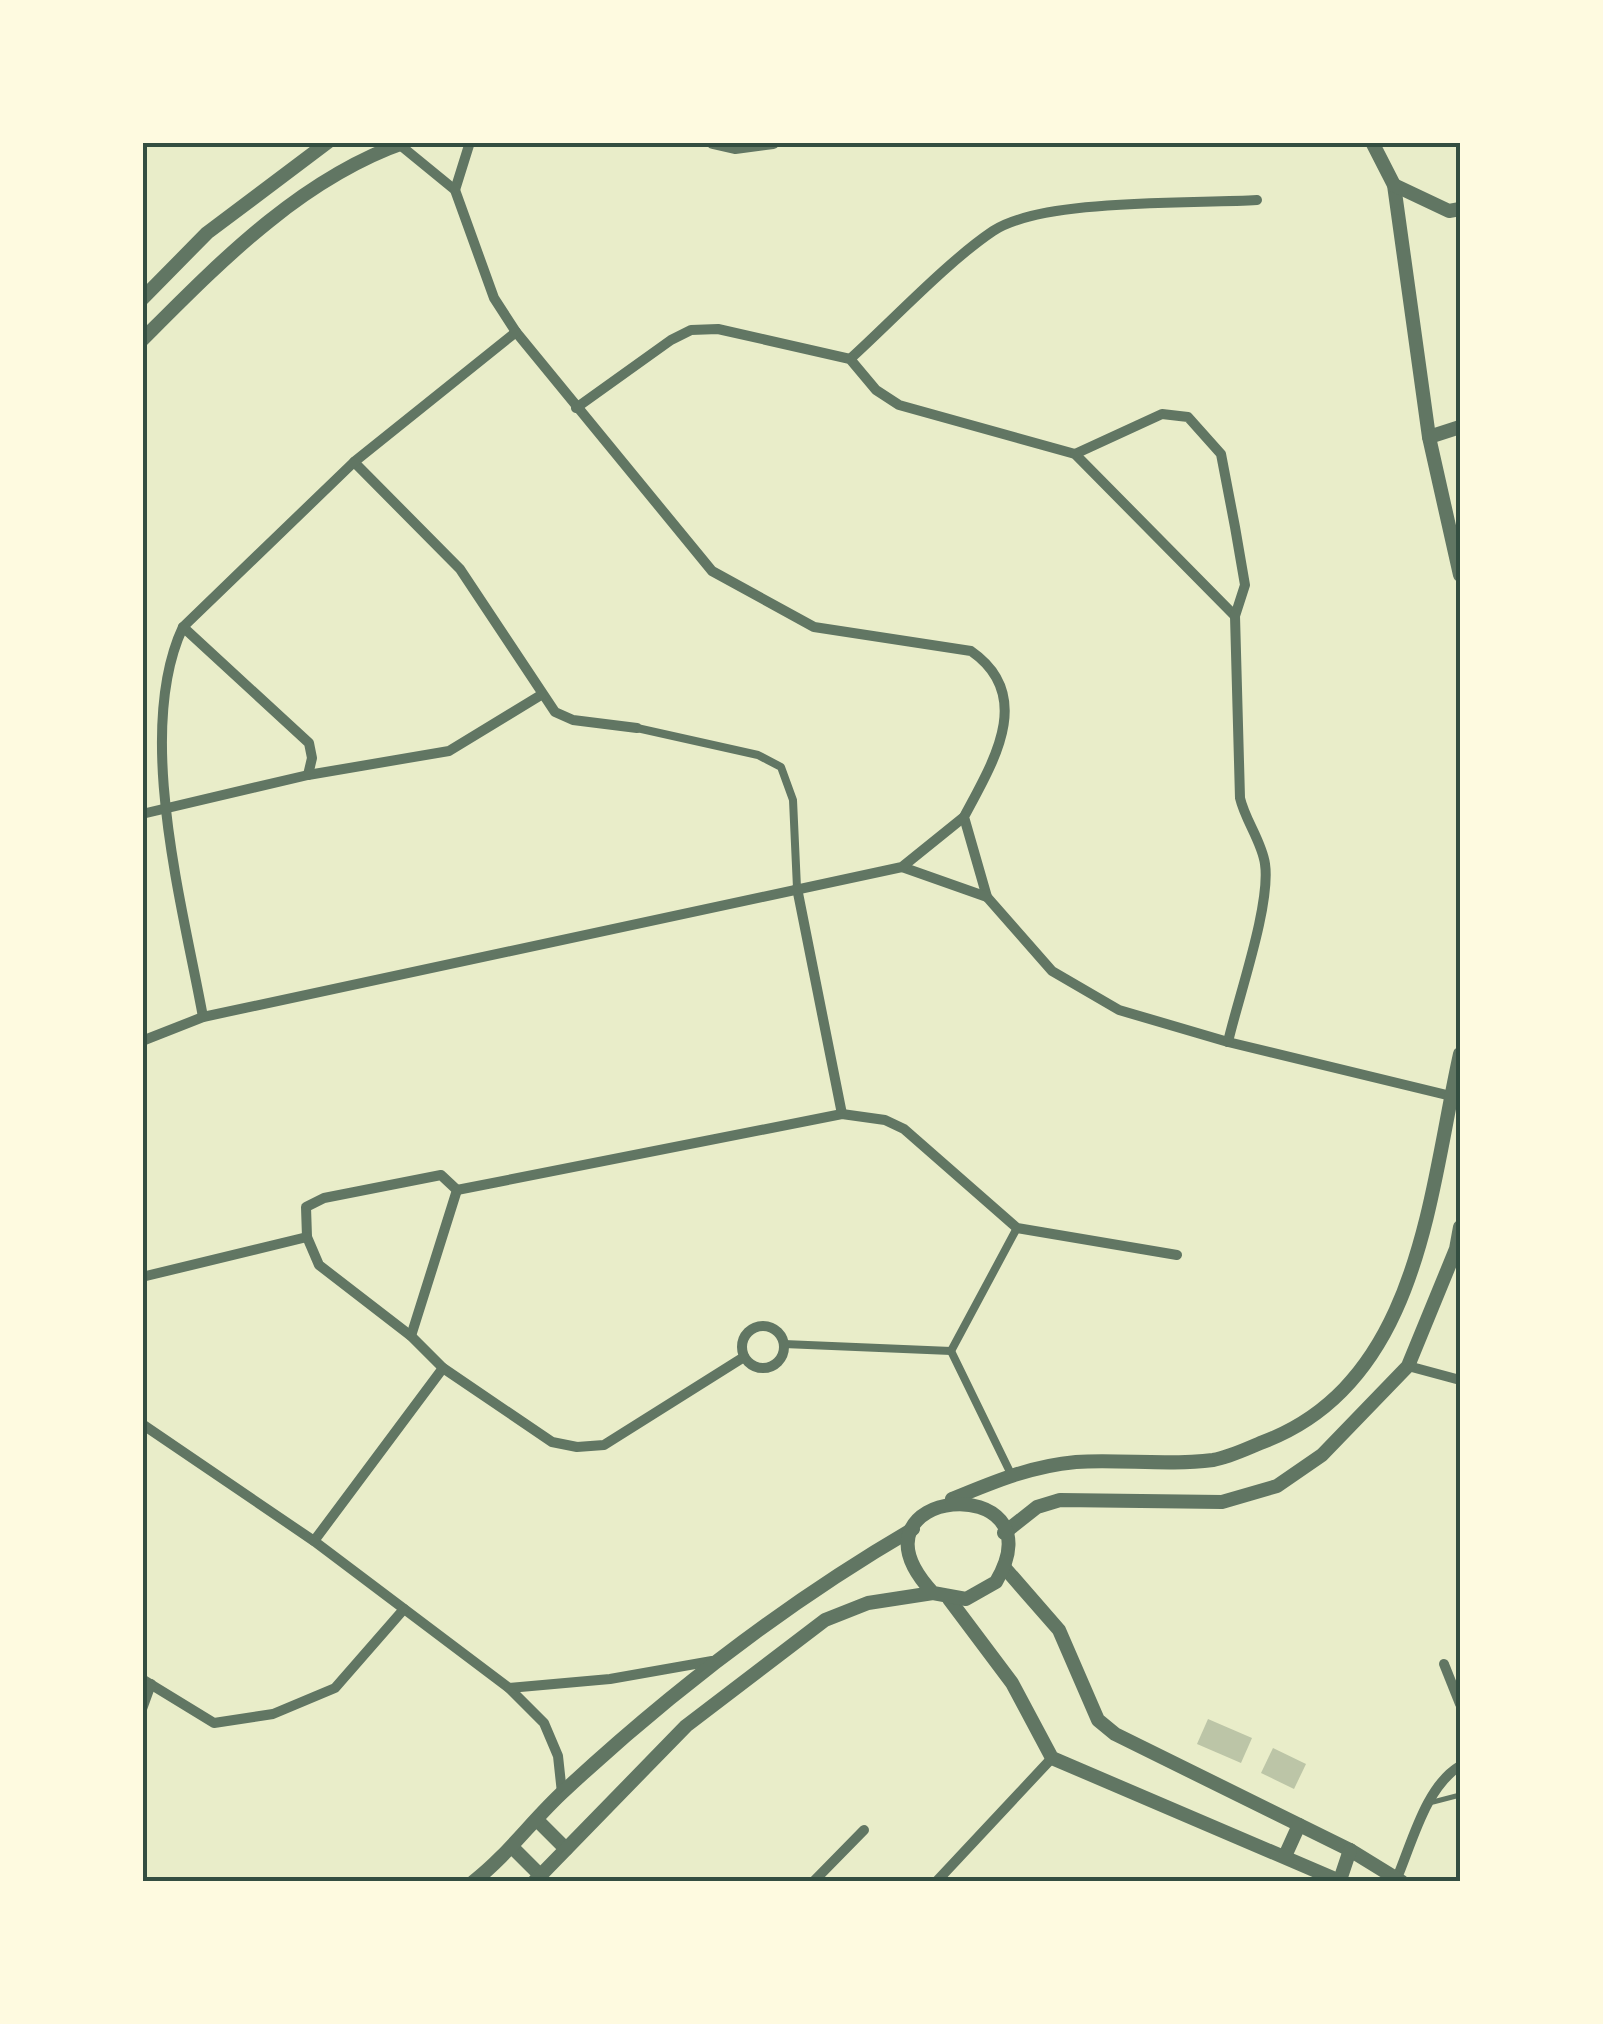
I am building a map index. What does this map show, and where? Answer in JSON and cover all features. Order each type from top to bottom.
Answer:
[{"type":"street","points":[[142,299],[207,233],[328,142]]},
{"type":"street","points":[[455,190],[470,142]]},
{"type":"street","points":[[713,142],[735,148],[772,142]]},
{"type":"street","points":[[1372,142],[1394,185],[1429,437],[1460,575]]},
{"type":"street","points":[[142,340],[211,271],[281,212],[345,167],[403,144],[455,190],[494,298],[516,332],[712,571],[814,626],[971,651],[988,662],[1002,686],[1003,743],[964,818],[902,867],[203,1018],[142,1041]]},
{"type":"street","points":[[1394,185],[1449,211],[1460,210]]},
{"type":"street","points":[[850,359],[994,230],[1026,217],[1068,210],[1257,200]]},
{"type":"street","points":[[576,408],[691,330],[718,329],[850,359],[876,390],[899,405],[1075,454],[1235,616]]},
{"type":"street","points":[[203,1018],[165,809],[164,687],[169,656],[183,626],[354,462],[516,332]]},
{"type":"street","points":[[1075,454],[1162,414],[1188,417],[1220,454],[1245,586],[1235,616],[1240,798],[1246,822],[1265,862],[1263,895],[1228,1042]]},
{"type":"street","points":[[1429,437],[1460,427]]},
{"type":"street","points":[[354,462],[460,569],[555,712],[573,720],[637,728],[758,755],[781,767],[793,800],[797,888],[842,1114]]},
{"type":"street","points":[[183,626],[309,744],[312,758],[308,774]]},
{"type":"street","points":[[142,814],[308,774],[448,751],[541,694]]},
{"type":"street","points":[[964,818],[987,898],[1052,971],[1119,1010],[1228,1042],[1451,1096]]},
{"type":"street","points":[[902,867],[987,898]]},
{"type":"street","points":[[473,1882],[562,1793],[712,1661],[845,1568],[913,1529],[937,1505],[1011,1474],[1076,1462],[1217,1460],[1286,1434],[1344,1393],[1385,1334],[1418,1260],[1460,1054]]},
{"type":"street","points":[[457,1190],[842,1114],[885,1120],[904,1129],[1017,1228],[1177,1256]]},
{"type":"street","points":[[457,1190],[441,1176],[324,1198],[306,1207],[306,1238],[319,1266],[411,1336],[443,1368],[552,1442],[577,1448],[604,1445],[744,1358]]},
{"type":"street","points":[[411,1336],[457,1190]]},
{"type":"street","points":[[1004,1532],[1037,1507],[1060,1500],[1222,1502],[1277,1486],[1322,1455],[1408,1366],[1460,1227]]},
{"type":"street","points":[[951,1351],[1017,1228]]},
{"type":"street","points":[[142,1277],[306,1238]]},
{"type":"street","points":[[756,1326],[777,1330],[784,1344],[782,1358],[770,1368],[755,1367],[744,1358],[742,1343],[756,1326]]},
{"type":"street","points":[[784,1344],[951,1351]]},
{"type":"street","points":[[951,1351],[1011,1474]]},
{"type":"street","points":[[1408,1366],[1436,1377],[1460,1380]]},
{"type":"street","points":[[314,1541],[443,1368]]},
{"type":"street","points":[[142,1424],[314,1541],[510,1688],[544,1723],[558,1756],[562,1793]]},
{"type":"street","points":[[512,1847],[537,1878],[686,1726],[825,1620],[868,1603],[932,1593],[949,1599],[983,1593],[1004,1567],[1004,1532],[993,1516],[976,1504],[956,1501],[937,1505]]},
{"type":"street","points":[[913,1529],[908,1552],[915,1574],[932,1593]]},
{"type":"street","points":[[1004,1567],[1059,1630],[1098,1720],[1115,1734],[1350,1850],[1399,1880],[1430,1802],[1448,1773],[1460,1766]]},
{"type":"street","points":[[949,1599],[1012,1683],[1052,1758],[1341,1881],[1350,1850]]},
{"type":"street","points":[[142,1709],[147,1682],[214,1722],[272,1714],[335,1688],[404,1609]]},
{"type":"street","points":[[510,1688],[610,1679],[712,1661]]},
{"type":"street","points":[[1444,1664],[1460,1704]]},
{"type":"street","points":[[936,1882],[1052,1758]]},
{"type":"street","points":[[538,1820],[566,1849]]},
{"type":"street","points":[[1285,1856],[1298,1825]]},
{"type":"street","points":[[813,1882],[864,1830]]},
{"type":"lane","points":[[1430,1802],[1460,1796]]},
{"type":"building","points":[[1208,1719],[1252,1738],[1241,1763],[1197,1744]]},
{"type":"building","points":[[1273,1748],[1306,1764],[1294,1789],[1261,1773]]}]
